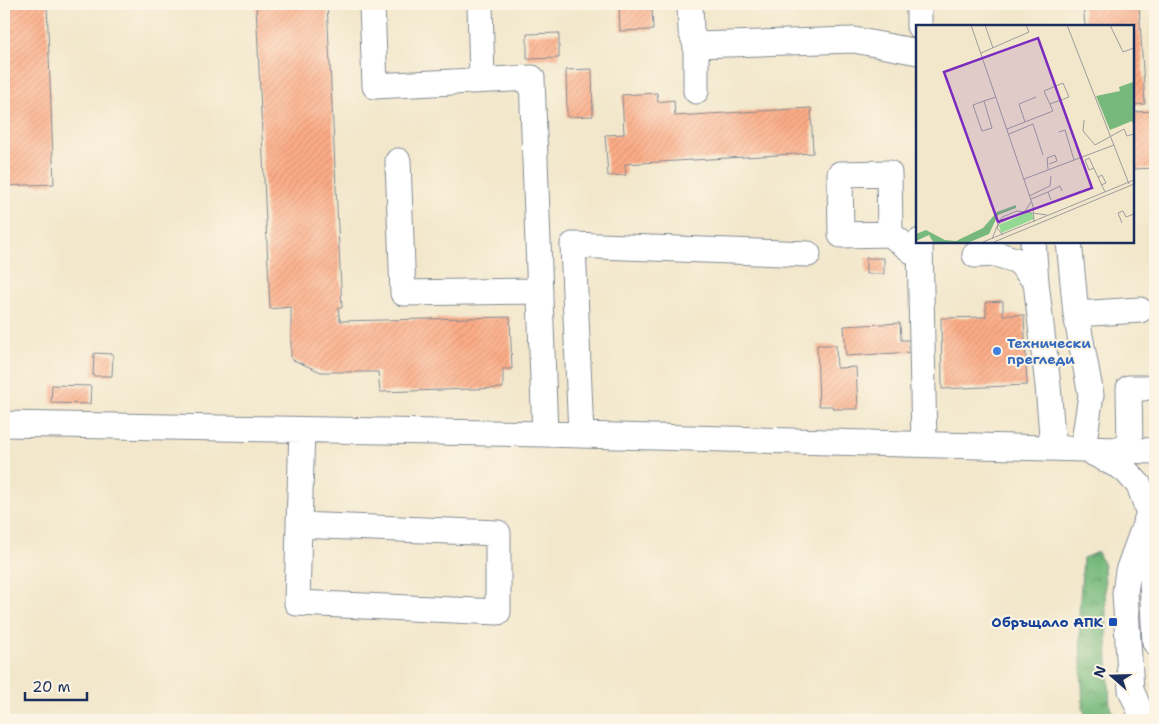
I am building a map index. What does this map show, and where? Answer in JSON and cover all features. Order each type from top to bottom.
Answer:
[{"type":"lane","points":[[372,4],[375,86],[532,78],[546,434]]},
{"type":"lane","points":[[480,4],[482,80]]},
{"type":"lane","points":[[690,4],[691,31],[696,45],[696,91]]},
{"type":"lane","points":[[919,4],[919,25]]},
{"type":"lane","points":[[696,45],[854,40],[916,52]]},
{"type":"lane","points":[[398,161],[403,293],[540,291]]},
{"type":"lane","points":[[890,234],[920,249],[924,444]]},
{"type":"lane","points":[[1034,242],[1036,282],[1053,447]]},
{"type":"lane","points":[[1069,242],[1076,314],[1091,395],[1083,448]]},
{"type":"lane","points":[[580,435],[573,245],[808,254]]},
{"type":"lane","points":[[976,255],[996,254],[1018,261],[1036,282]]},
{"type":"lane","points":[[1076,314],[1140,310]]},
{"type":"lane","points":[[1130,449],[1129,388],[1144,388]]},
{"type":"lane","points":[[4,424],[546,434],[1155,451]]},
{"type":"lane","points":[[299,525],[498,533],[498,612],[297,603],[299,525],[302,430]]},
{"type":"lane","points":[[1083,448],[1124,469],[1139,485],[1152,505],[1155,642]]},
{"type":"lane","points":[[1148,720],[1140,711],[1131,690],[1125,593],[1128,571],[1152,505]]},
{"type":"green space","points":[[1098,552],[1104,566],[1110,708],[1118,720],[1088,720],[1083,709],[1079,613],[1083,558]]},
{"type":"building","points":[[4,4],[47,4],[54,184],[4,186]]},
{"type":"building","points":[[256,4],[327,4],[342,308],[338,308],[340,321],[510,317],[512,369],[503,369],[503,388],[380,392],[378,372],[321,372],[291,359],[291,307],[270,309]]},
{"type":"building","points":[[619,4],[652,4],[653,30],[620,31]]},
{"type":"building","points":[[1083,4],[1139,4],[1145,104],[1134,105],[1134,25],[1085,25]]},
{"type":"building","points":[[559,33],[559,58],[527,59],[527,34]]},
{"type":"building","points":[[592,69],[593,116],[567,117],[566,70]]},
{"type":"building","points":[[657,93],[658,102],[674,100],[675,116],[811,108],[813,153],[625,164],[626,175],[608,176],[605,135],[624,134],[622,95]]},
{"type":"building","points":[[1155,111],[1155,168],[1134,169],[1134,112]]},
{"type":"building","points":[[866,258],[884,258],[884,274],[866,274]]},
{"type":"building","name":"Технически прегледи","points":[[1003,301],[1003,315],[1024,315],[1027,385],[942,389],[941,318],[986,317],[986,302]]},
{"type":"building","points":[[900,323],[901,340],[911,340],[912,352],[846,356],[844,326]]},
{"type":"building","points":[[817,345],[836,345],[837,368],[856,367],[858,409],[833,409],[832,406],[819,406]]},
{"type":"building","points":[[94,353],[113,354],[112,376],[93,376]]},
{"type":"building","points":[[52,385],[91,386],[90,404],[51,403]]},
{"type":"place","name":"Технически прегледи","points":[[997,351]]},
{"type":"place","name":"Обръщало АПК","points":[[1113,622]]}]
